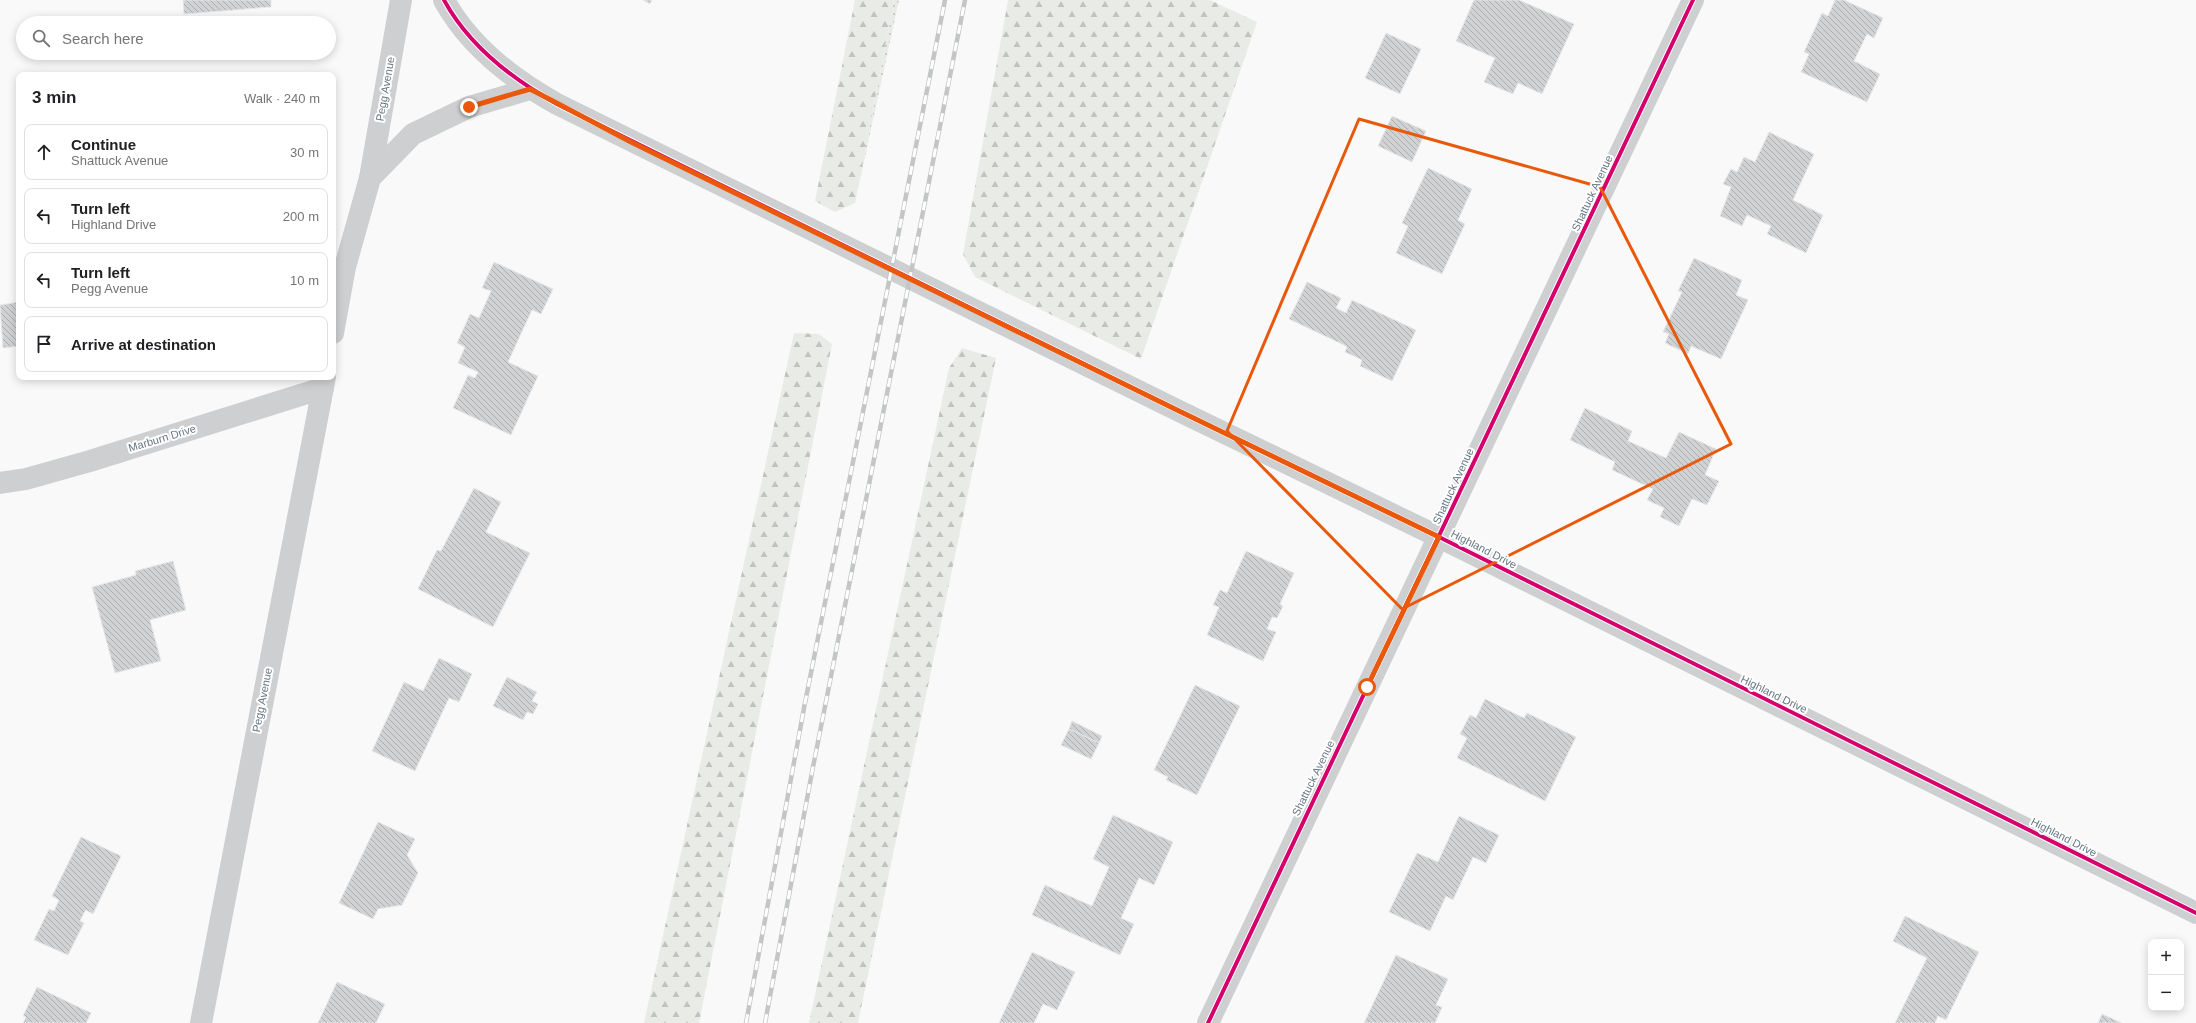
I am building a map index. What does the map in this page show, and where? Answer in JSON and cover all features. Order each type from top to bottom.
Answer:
[{"type":"street","name":"Pegg Avenue","points":[[336,316],[345,267],[370,178],[401,0]]},
{"type":"street","name":"Highland Drive","points":[[444,0],[457,23],[494,61],[530,89],[631,142],[1439,537],[2196,913]]},
{"type":"street","name":"Shattuck Avenue","points":[[1208,1023],[1317,789],[1439,537],[1693,0]]},
{"type":"street","name":"Pegg Avenue","points":[[370,178],[413,134],[469,107],[530,89]]},
{"type":"street","name":"Pegg Avenue","points":[[201,1023],[324,383]]},
{"type":"street","name":"Marburn Drive","points":[[0,483],[26,479],[90,461],[324,383]]},
{"type":"highlighted area","points":[[1359,119],[1600,187],[1731,444],[1402,609],[1227,431]]},
{"type":"green space","points":[[855,0],[894,0],[855,203],[835,212],[815,201]]},
{"type":"green space","points":[[894,0],[899,0],[855,203]]},
{"type":"green space","points":[[1008,0],[1210,0],[1257,22],[1141,359],[975,277],[963,254]]},
{"type":"green space","points":[[794,333],[819,334],[832,344],[699,1023],[644,1023]]},
{"type":"green space","points":[[962,348],[996,358],[858,1023],[809,1023],[949,368]]},
{"type":"building","points":[[183,0],[271,0],[271,7],[184,14]]},
{"type":"building","points":[[643,0],[652,0],[650,4]]},
{"type":"building","points":[[1474,0],[1519,0],[1574,24],[1542,94],[1518,83],[1513,94],[1484,82],[1495,58],[1456,41]]},
{"type":"building","points":[[1835,0],[1844,0],[1883,18],[1874,38],[1867,34],[1854,61],[1880,74],[1867,102],[1801,72],[1809,54],[1804,52],[1822,13],[1828,16]]},
{"type":"building","points":[[1386,33],[1421,49],[1400,94],[1365,78]]},
{"type":"building","points":[[1392,116],[1426,131],[1412,162],[1378,146]]},
{"type":"building","points":[[1769,132],[1814,154],[1793,200],[1823,215],[1806,253],[1767,234],[1771,226],[1747,215],[1742,226],[1720,216],[1731,187],[1723,184],[1731,169],[1737,172],[1744,157],[1755,162]]},
{"type":"building","points":[[1428,168],[1472,189],[1458,220],[1465,224],[1442,274],[1396,253],[1408,226],[1402,223]]},
{"type":"building","points":[[1694,258],[1742,280],[1736,295],[1748,300],[1721,359],[1691,346],[1688,354],[1665,343],[1669,334],[1663,332],[1682,292],[1678,291]]},
{"type":"building","points":[[494,262],[553,289],[541,314],[532,310],[508,362],[538,376],[511,435],[453,408],[468,375],[475,378],[478,372],[458,363],[465,347],[457,343],[470,314],[479,318],[491,291],[482,288]]},
{"type":"building","points":[[1307,282],[1341,298],[1336,308],[1346,313],[1352,300],[1416,330],[1392,381],[1360,366],[1362,360],[1345,352],[1347,347],[1344,345],[1289,319]]},
{"type":"building","points":[[16,302],[16,346],[3,348],[0,305]]},
{"type":"building","points":[[1585,408],[1632,431],[1628,441],[1666,458],[1679,432],[1716,449],[1705,475],[1719,481],[1707,505],[1692,499],[1679,526],[1660,517],[1664,508],[1647,500],[1653,489],[1612,470],[1615,462],[1570,440]]},
{"type":"building","points":[[474,488],[501,502],[486,532],[530,553],[493,627],[418,589],[437,550],[441,551]]},
{"type":"building","points":[[1246,551],[1294,573],[1280,604],[1283,606],[1277,618],[1272,617],[1267,629],[1276,632],[1263,661],[1207,635],[1219,607],[1213,605],[1220,590],[1227,593]]},
{"type":"building","points":[[173,561],[186,610],[150,620],[161,661],[115,673],[92,587],[136,575],[135,571]]},
{"type":"building","points":[[439,658],[472,674],[459,702],[449,698],[415,771],[372,751],[404,682],[423,691]]},
{"type":"building","points":[[507,677],[537,692],[532,701],[538,704],[533,714],[527,712],[523,720],[493,706]]},
{"type":"building","points":[[1195,685],[1240,706],[1197,795],[1166,780],[1168,777],[1154,770]]},
{"type":"building","points":[[1485,699],[1524,718],[1527,713],[1576,737],[1545,801],[1457,758],[1467,738],[1460,734],[1470,715],[1476,718]]},
{"type":"building","points":[[1072,721],[1102,736],[1099,743],[1069,729]]},
{"type":"building","points":[[1069,729],[1099,743],[1091,759],[1061,745]]},
{"type":"building","points":[[1113,815],[1173,842],[1154,885],[1139,878],[1121,918],[1134,924],[1120,955],[1032,915],[1045,885],[1092,906],[1109,867],[1093,859]]},
{"type":"building","points":[[1459,816],[1499,835],[1486,863],[1473,857],[1453,900],[1446,896],[1430,931],[1389,912],[1417,853],[1438,862]]},
{"type":"building","points":[[378,822],[415,839],[407,855],[418,873],[402,905],[378,909],[373,919],[339,903]]},
{"type":"building","points":[[81,837],[121,856],[93,914],[86,910],[84,913],[80,921],[84,923],[68,955],[34,940],[49,909],[54,911],[59,900],[52,896]]},
{"type":"building","points":[[1905,916],[1979,952],[1946,1020],[1938,1016],[1935,1023],[1895,1023],[1927,958],[1893,941]]},
{"type":"building","points":[[1032,952],[1075,972],[1057,1010],[1043,1004],[1034,1023],[999,1023]]},
{"type":"building","points":[[1396,955],[1448,979],[1436,1005],[1442,1007],[1435,1023],[1364,1023]]},
{"type":"building","points":[[337,982],[385,1004],[376,1023],[318,1023]]},
{"type":"building","points":[[37,987],[91,1013],[86,1023],[23,1023],[26,1017],[23,1016]]},
{"type":"building","points":[[2102,1014],[2122,1023],[2098,1023]]},
{"type":"railway","points":[[746,1023],[804,708],[945,0]]},
{"type":"railway","points":[[765,1023],[813,767],[965,0]]},
{"type":"cycle path","points":[[444,0],[454,17],[466,32],[493,60],[524,84],[557,104],[1177,410],[1439,537],[2196,913]]},
{"type":"cycle path","points":[[1208,1023],[1328,767],[1693,0]]},
{"type":"route","points":[[469,107],[530,89],[631,142],[1439,537],[1367,687]]}]
